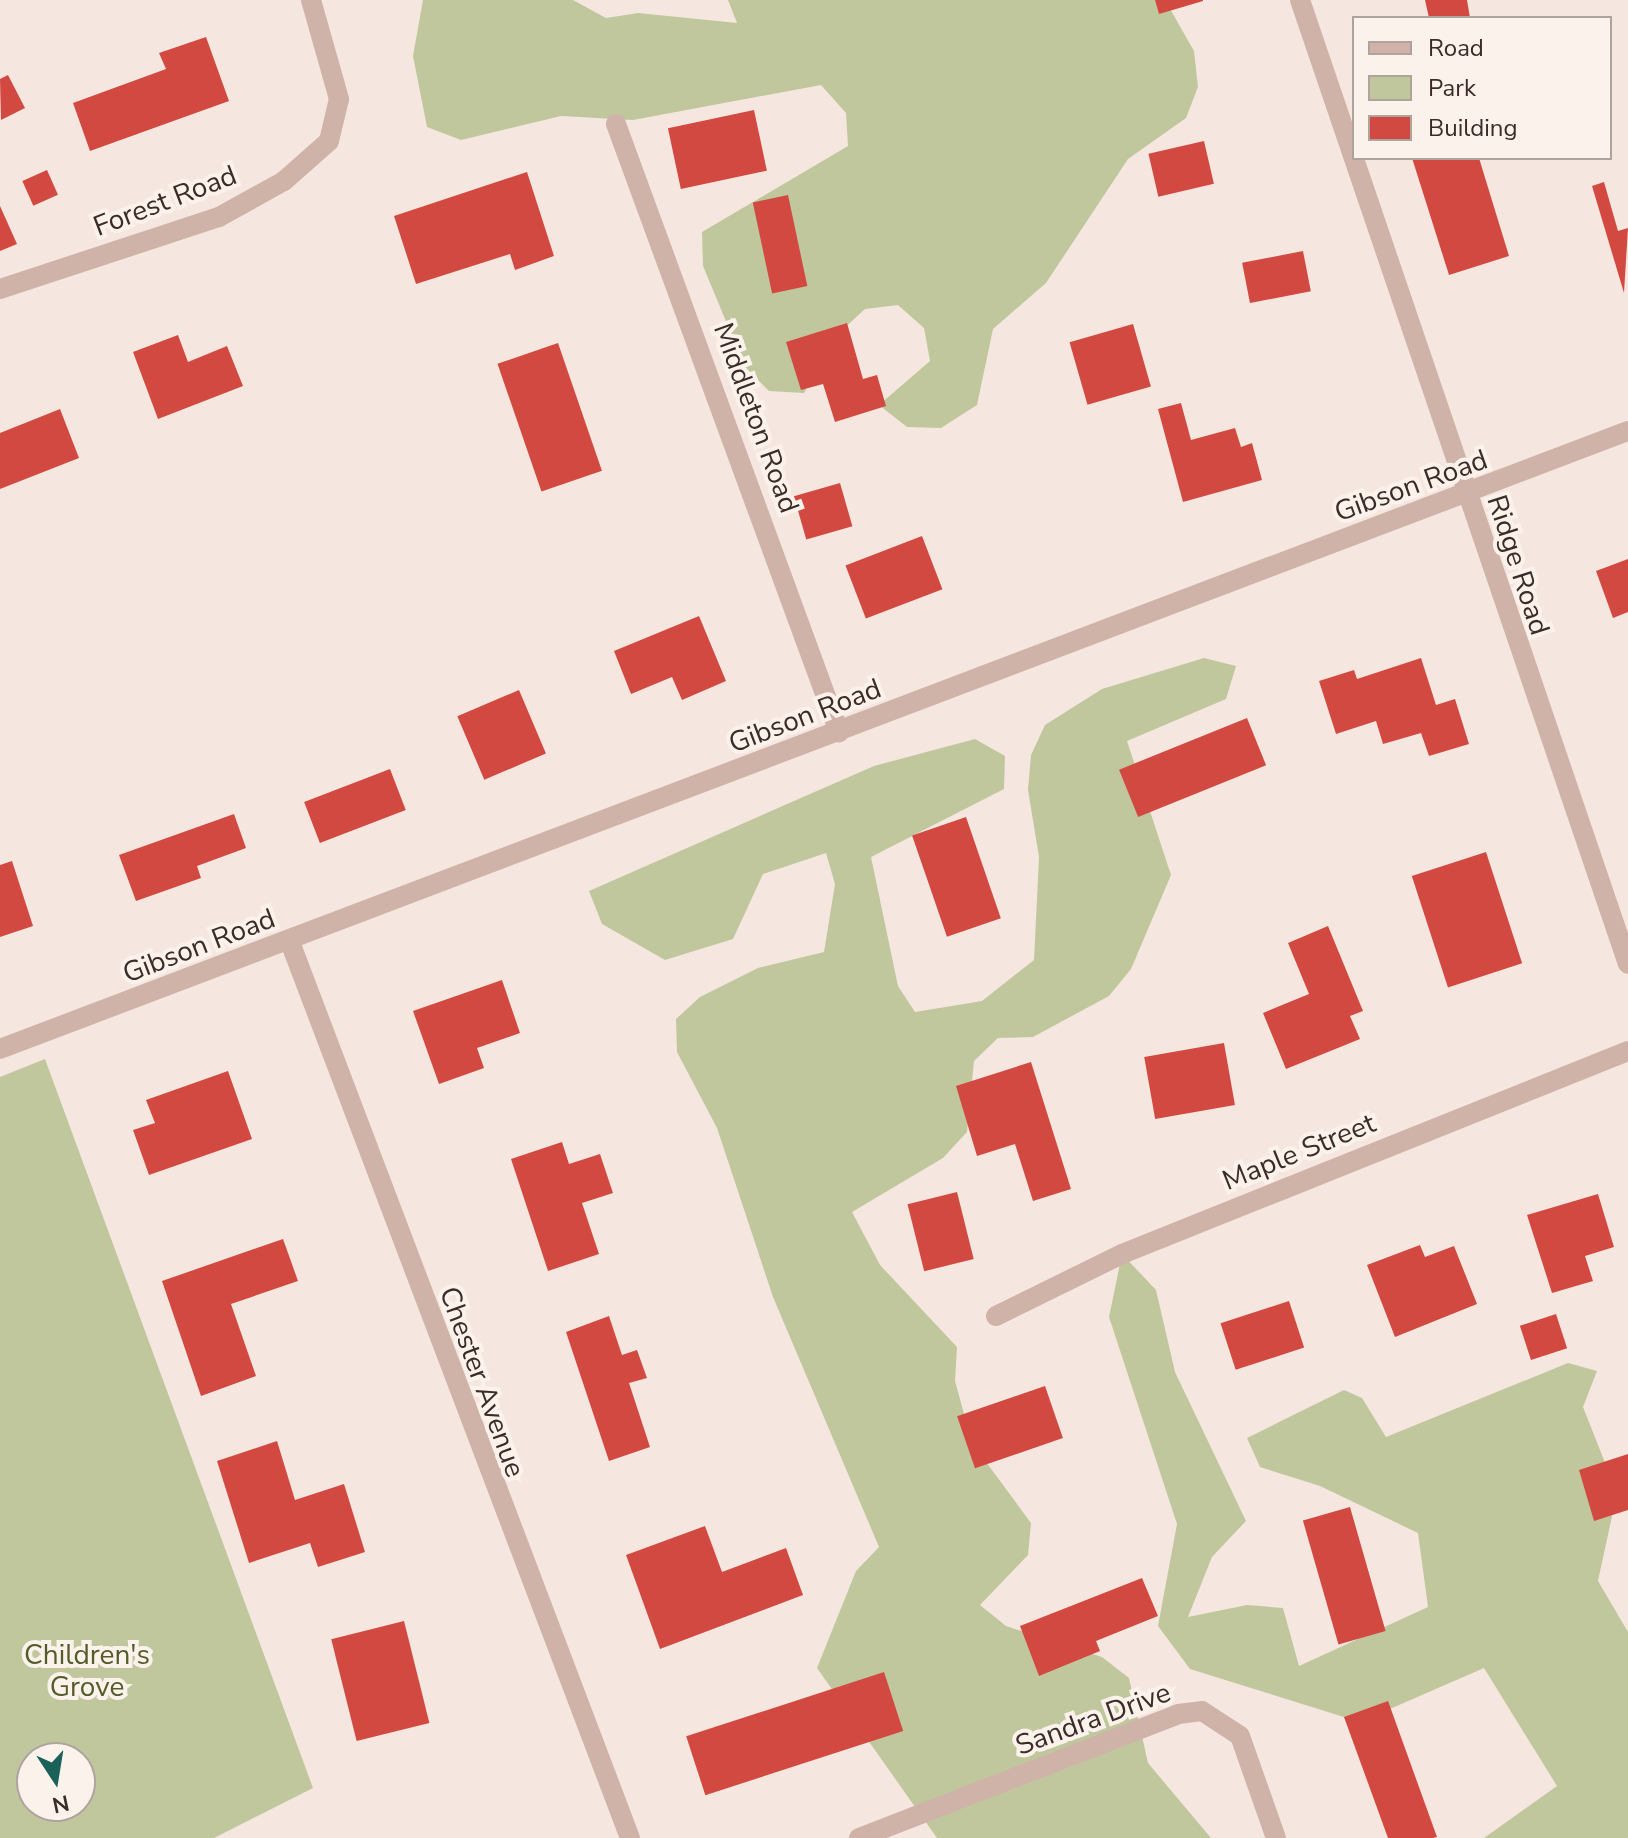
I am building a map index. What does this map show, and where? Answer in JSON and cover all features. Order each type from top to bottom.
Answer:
[{"type":"street","name":"Forest Road","points":[[0,289],[219,217],[284,181],[333,135],[339,99],[311,0]]},
{"type":"street","name":"Ridge Road","points":[[1300,0],[1352,155]]},
{"type":"street","name":"Middleton Road","points":[[616,124],[839,732]]},
{"type":"street","name":"Ridge Road","points":[[1354,160],[1628,964]]},
{"type":"street","name":"Gibson Road","points":[[0,1049],[290,942],[1628,431]]},
{"type":"street","name":"Chester Avenue","points":[[290,942],[630,1838]]},
{"type":"street","name":"Maple Street","points":[[996,1316],[1122,1254],[1628,1051]]},
{"type":"street","name":"Sandra Drive","points":[[859,1838],[1178,1714],[1202,1711],[1240,1736],[1276,1838]]},
{"type":"green space","points":[[423,0],[573,0],[606,18],[638,13],[737,23],[728,0],[1165,0],[1194,51],[1198,87],[1186,118],[1128,159],[1046,283],[993,329],[977,405],[941,428],[907,427],[879,405],[930,361],[924,328],[898,305],[865,309],[840,332],[804,393],[769,391],[745,367],[703,266],[702,232],[848,146],[846,113],[821,85],[633,120],[561,116],[461,140],[427,127],[413,56]]},
{"type":"green space","points":[[1204,658],[1236,666],[1226,699],[1127,741],[1171,875],[1131,969],[1109,996],[1033,1037],[998,1038],[974,1061],[967,1132],[943,1158],[852,1212],[880,1265],[957,1347],[955,1381],[972,1443],[1031,1523],[1028,1555],[980,1605],[1006,1626],[1102,1657],[1129,1678],[1148,1763],[1211,1838],[937,1838],[817,1668],[856,1571],[879,1547],[773,1297],[717,1128],[677,1052],[676,1019],[700,997],[758,968],[824,952],[835,884],[826,853],[763,874],[733,939],[665,960],[602,924],[589,891],[874,766],[975,739],[1005,756],[1004,789],[871,857],[898,986],[915,1012],[982,1001],[1034,960],[1039,857],[1028,790],[1031,755],[1045,725],[1102,689]]},
{"type":"green space","name":"Children's Grove","points":[[45,1059],[313,1788],[214,1838],[0,1838],[0,1077]]},
{"type":"green space","points":[[1122,1254],[1156,1290],[1175,1372],[1246,1521],[1212,1557],[1188,1617],[1247,1605],[1283,1608],[1299,1666],[1428,1607],[1418,1533],[1320,1486],[1260,1467],[1247,1438],[1344,1390],[1362,1398],[1386,1437],[1568,1363],[1597,1371],[1583,1407],[1617,1493],[1598,1581],[1628,1632],[1628,1838],[1484,1838],[1557,1786],[1484,1668],[1360,1722],[1190,1669],[1158,1626],[1177,1524],[1109,1317]]},
{"type":"building","points":[[1155,0],[1203,0],[1203,1],[1159,14]]},
{"type":"building","points":[[1425,0],[1467,0],[1470,16],[1429,16]]},
{"type":"building","points":[[206,37],[229,101],[90,151],[73,103],[166,69],[159,53]]},
{"type":"building","points":[[8,75],[25,108],[1,120],[0,79]]},
{"type":"building","points":[[754,110],[767,171],[681,189],[668,128]]},
{"type":"building","points":[[1204,141],[1214,184],[1158,197],[1148,154]]},
{"type":"building","points":[[1413,160],[1480,160],[1509,256],[1449,275]]},
{"type":"building","points":[[47,170],[58,195],[33,206],[22,181]]},
{"type":"building","points":[[527,172],[554,256],[515,270],[510,254],[416,284],[394,216]]},
{"type":"building","points":[[1604,182],[1618,231],[1628,228],[1624,293],[1592,186]]},
{"type":"building","points":[[788,195],[807,286],[772,293],[753,202]]},
{"type":"building","points":[[0,206],[17,244],[0,251]]},
{"type":"building","points":[[1303,251],[1311,291],[1250,303],[1242,263]]},
{"type":"building","points":[[847,323],[863,379],[877,375],[886,406],[835,422],[823,384],[801,390],[786,342]]},
{"type":"building","points":[[1133,324],[1151,386],[1087,405],[1070,342]]},
{"type":"building","points":[[178,335],[188,362],[227,346],[243,386],[158,419],[133,352]]},
{"type":"building","points":[[558,343],[602,471],[541,491],[497,364]]},
{"type":"building","points":[[1181,403],[1191,440],[1235,428],[1241,447],[1252,443],[1262,480],[1183,502],[1158,409]]},
{"type":"building","points":[[60,409],[79,458],[0,489],[0,433]]},
{"type":"building","points":[[840,483],[852,526],[806,539],[794,496]]},
{"type":"building","points":[[922,536],[942,589],[866,619],[845,565]]},
{"type":"building","points":[[1628,559],[1628,612],[1613,618],[1596,571]]},
{"type":"building","points":[[699,616],[726,681],[682,700],[672,677],[631,694],[614,651]]},
{"type":"building","points":[[1421,658],[1436,705],[1455,699],[1469,744],[1429,756],[1421,733],[1383,744],[1376,721],[1336,734],[1319,681],[1354,670],[1357,679]]},
{"type":"building","points":[[519,690],[546,754],[484,780],[457,716]]},
{"type":"building","points":[[1247,718],[1266,765],[1138,817],[1119,770]]},
{"type":"building","points":[[390,769],[406,810],[320,843],[304,802]]},
{"type":"building","points":[[234,814],[246,848],[197,866],[201,878],[136,901],[119,855]]},
{"type":"building","points":[[966,817],[1001,918],[947,937],[912,836]]},
{"type":"building","points":[[1486,852],[1522,963],[1448,987],[1412,876]]},
{"type":"building","points":[[12,861],[33,926],[0,937],[0,865]]},
{"type":"building","points":[[1328,926],[1363,1011],[1350,1016],[1360,1039],[1286,1069],[1263,1013],[1309,994],[1288,943]]},
{"type":"building","points":[[502,980],[520,1033],[477,1048],[484,1068],[439,1084],[413,1011]]},
{"type":"building","points":[[1224,1043],[1235,1105],[1155,1119],[1144,1057]]},
{"type":"building","points":[[1031,1062],[1071,1189],[1033,1201],[1015,1144],[977,1156],[956,1086]]},
{"type":"building","points":[[228,1071],[252,1139],[149,1175],[133,1130],[155,1123],[146,1100]]},
{"type":"building","points":[[562,1142],[569,1164],[600,1154],[613,1193],[582,1203],[599,1254],[548,1271],[511,1159]]},
{"type":"building","points":[[957,1192],[974,1259],[924,1271],[908,1204]]},
{"type":"building","points":[[1598,1194],[1614,1247],[1585,1256],[1593,1281],[1552,1293],[1527,1215]]},
{"type":"building","points":[[283,1239],[298,1281],[231,1304],[256,1376],[201,1396],[162,1281]]},
{"type":"building","points":[[1420,1245],[1425,1257],[1454,1246],[1477,1304],[1395,1337],[1367,1265]]},
{"type":"building","points":[[1289,1301],[1304,1348],[1236,1370],[1221,1323]]},
{"type":"building","points":[[1556,1314],[1567,1348],[1531,1360],[1520,1326]]},
{"type":"building","points":[[609,1316],[622,1355],[637,1350],[647,1378],[629,1383],[650,1447],[609,1461],[566,1332]]},
{"type":"building","points":[[1045,1386],[1063,1438],[975,1468],[957,1416]]},
{"type":"building","points":[[277,1441],[295,1500],[344,1484],[365,1552],[318,1567],[310,1543],[249,1563],[217,1461]]},
{"type":"building","points":[[1628,1454],[1628,1510],[1594,1521],[1579,1470]]},
{"type":"building","points":[[1350,1507],[1386,1631],[1338,1645],[1303,1521]]},
{"type":"building","points":[[705,1526],[722,1572],[786,1548],[803,1595],[660,1649],[626,1555]]},
{"type":"building","points":[[1142,1578],[1158,1616],[1096,1641],[1100,1651],[1039,1676],[1020,1626]]},
{"type":"building","points":[[404,1621],[429,1723],[357,1741],[331,1639]]},
{"type":"building","points":[[884,1672],[903,1731],[705,1795],[686,1736]]},
{"type":"building","points":[[1388,1701],[1437,1837],[1388,1838],[1344,1717]]}]
